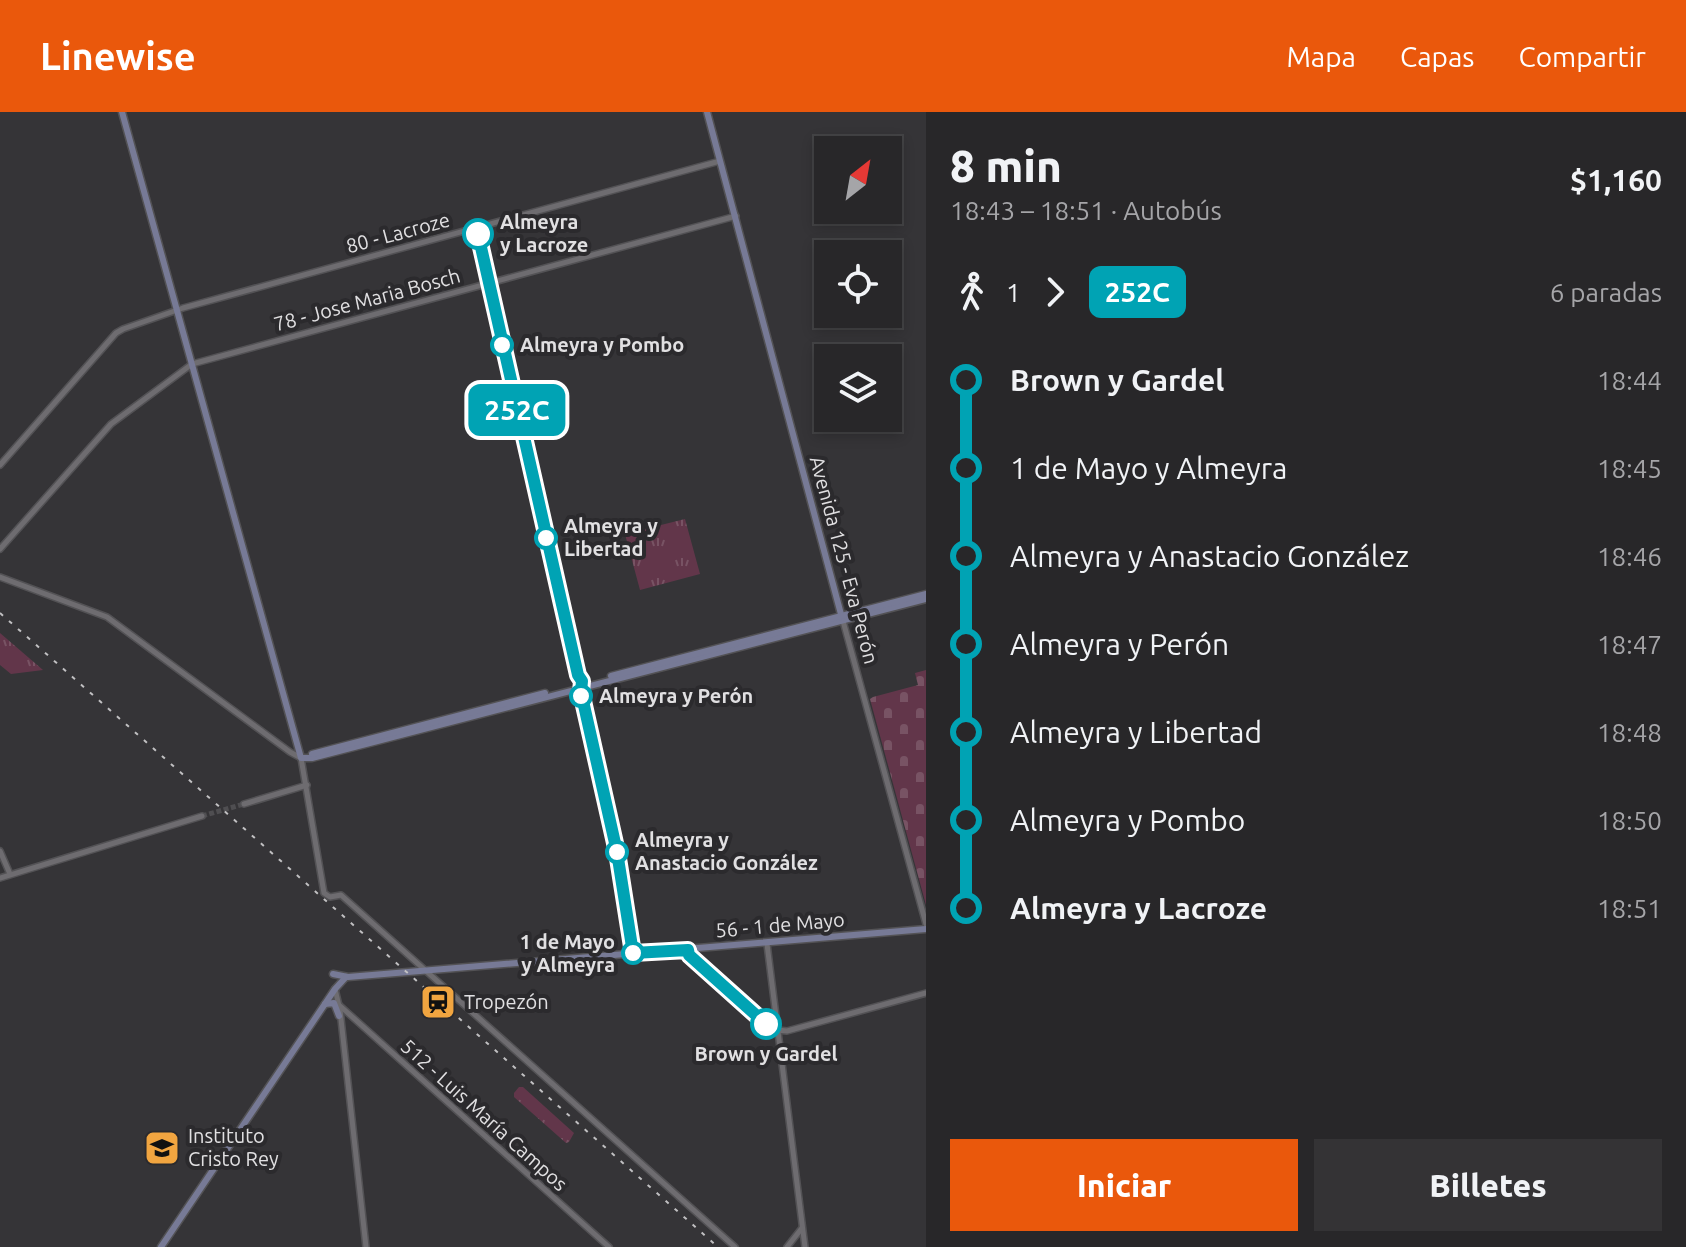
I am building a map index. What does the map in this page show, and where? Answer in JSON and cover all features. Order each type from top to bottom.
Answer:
[{"type":"main road","points":[[122,112],[303,758],[926,596]]},
{"type":"main road","name":"Avenida 125 - Eva Perón","points":[[707,112],[843,619]]},
{"type":"main road","name":"56 - 1 de Mayo","points":[[333,974],[348,977],[767,944],[926,926]]},
{"type":"main road","points":[[161,1247],[341,980],[348,977]]},
{"type":"main road","points":[[325,1004],[334,1003],[339,1016]]},
{"type":"street","name":"80 - Lacroze","points":[[0,465],[118,331],[177,310],[720,161]]},
{"type":"street","name":"78 - Jose Maria Bosch","points":[[192,364],[736,216]]},
{"type":"street","points":[[0,549],[111,424],[192,364]]},
{"type":"street","points":[[0,577],[107,617],[290,752],[303,758],[324,893],[330,897],[341,895],[735,1247]]},
{"type":"street","name":"Avenida 125 - Eva Perón","points":[[843,619],[926,926]]},
{"type":"street","points":[[244,804],[307,785]]},
{"type":"street","points":[[0,878],[202,816]]},
{"type":"street","points":[[0,851],[10,874]]},
{"type":"street","points":[[767,944],[805,1247]]},
{"type":"street","points":[[335,989],[366,1247]]},
{"type":"street","points":[[777,1030],[787,1031],[926,993]]},
{"type":"street","name":"512 - Luis María Campos","points":[[339,1005],[609,1247]]},
{"type":"street","points":[[787,1247],[803,1227]]},
{"type":"green space","points":[[685,519],[700,574],[640,590],[625,534]]},
{"type":"green space","points":[[0,633],[43,670],[11,674],[0,665]]},
{"type":"green space","points":[[926,670],[926,905],[870,699],[918,685],[915,673]]},
{"type":"green space","points":[[519,1087],[523,1087],[574,1133],[569,1142],[566,1143],[514,1097]]},
{"type":"tunnel","points":[[202,816],[244,804]]},
{"type":"railway","points":[[0,613],[718,1247]]},
{"type":"bus line","name":"252C","points":[[478,234],[562,610],[582,681],[581,692],[617,852],[633,953],[688,950],[689,955],[766,1024]]},
{"type":"place","name":"Almeyra y Lacroze","points":[[478,234]]},
{"type":"place","name":"Almeyra y Pombo","points":[[502,345]]},
{"type":"place","name":"Almeyra y Libertad","points":[[546,538]]},
{"type":"place","name":"Almeyra y Perón","points":[[581,696]]},
{"type":"place","name":"Almeyra y Anastacio González","points":[[617,852]]},
{"type":"place","name":"1 de Mayo y Almeyra","points":[[633,953]]},
{"type":"place","name":"Tropezón","points":[[438,1002]]},
{"type":"place","name":"Brown y Gardel","points":[[766,1024]]},
{"type":"place","name":"Instituto Cristo Rey","points":[[162,1148]]}]
